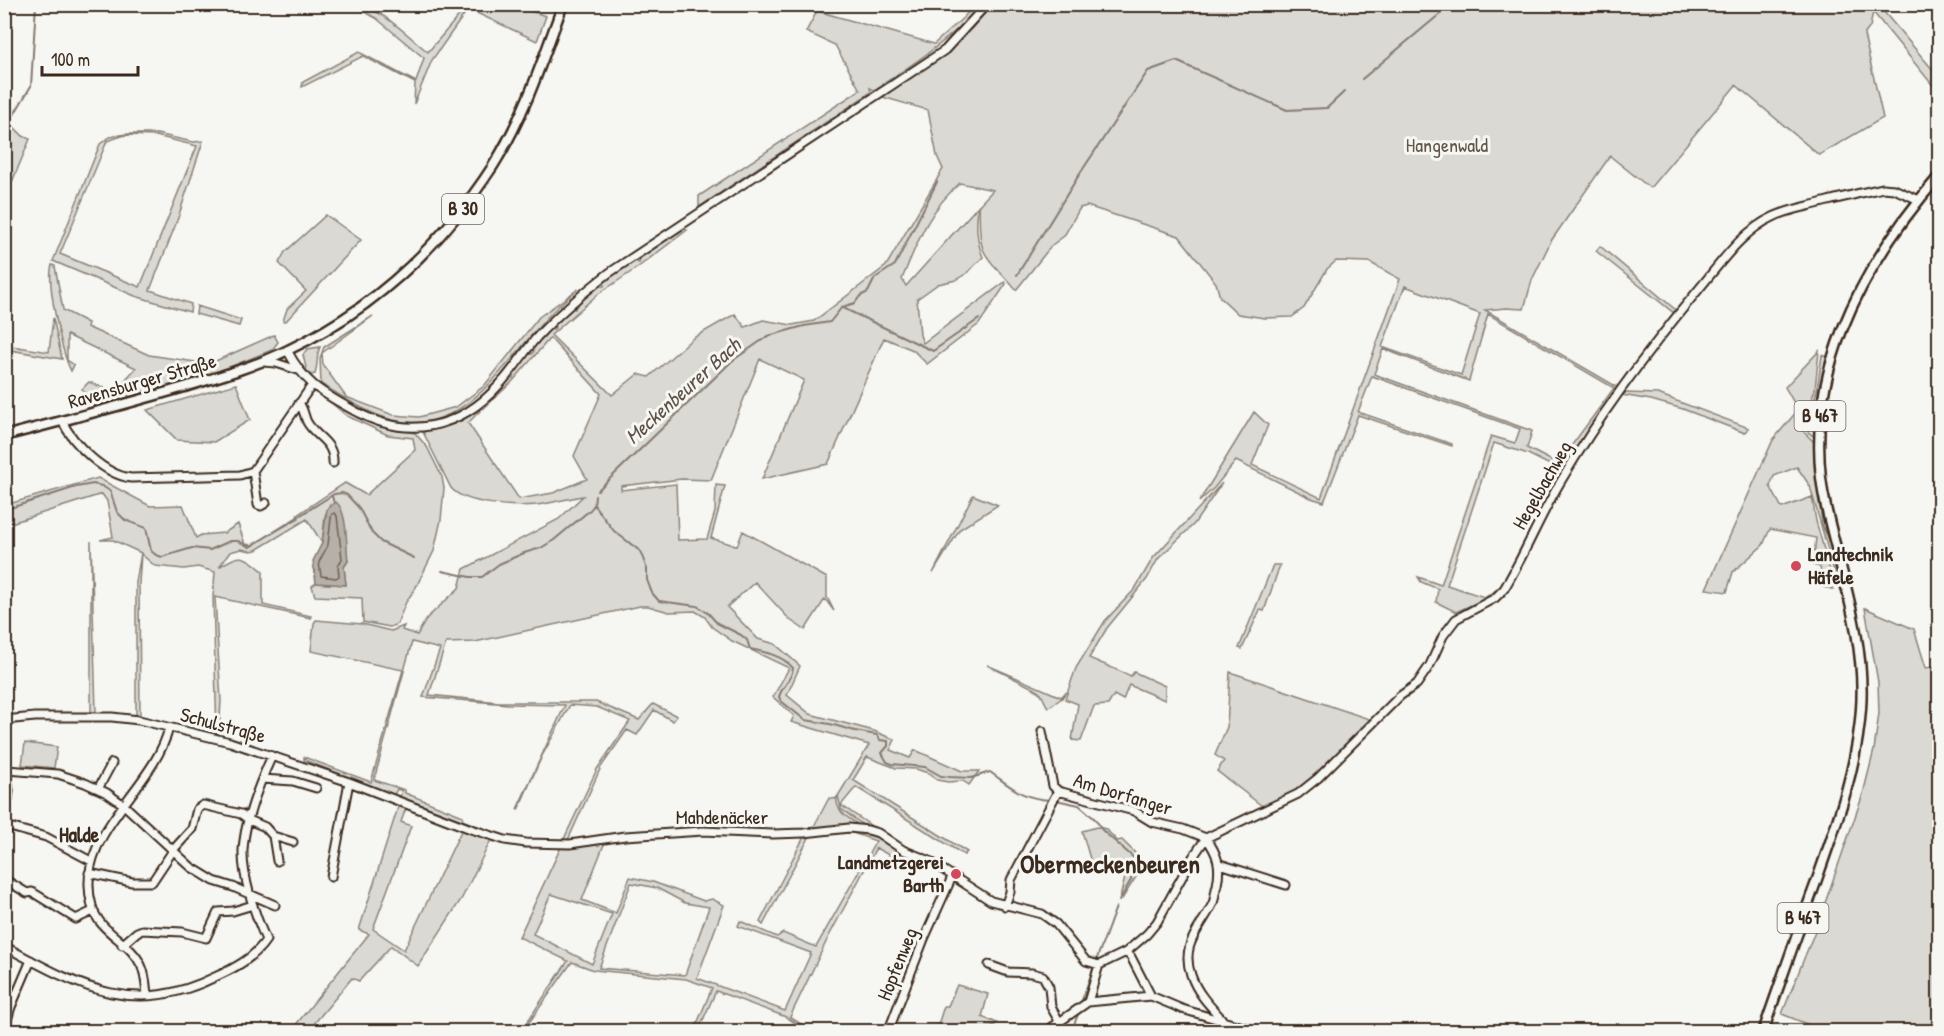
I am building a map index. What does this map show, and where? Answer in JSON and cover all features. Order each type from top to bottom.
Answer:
[{"type":"main road","name":"B 30","points":[[287,350],[323,332],[354,312],[409,269],[459,215],[494,165],[524,108],[563,4]]},
{"type":"main road","name":"B 467","points":[[1762,1032],[1843,803],[1857,748],[1860,723],[1862,684],[1858,641],[1820,473],[1819,439],[1823,392],[1835,347],[1858,292],[1882,251],[1940,175]]},
{"type":"main road","name":"Ravensburger Straße","points":[[4,436],[148,398],[261,362],[287,350]]},
{"type":"street","points":[[287,350],[298,370],[312,385],[359,413],[395,426],[418,428],[440,425],[467,413],[485,400],[501,383],[564,308],[609,273],[945,50],[987,4]]},
{"type":"street","name":"Hegelbachweg","points":[[1206,838],[1298,794],[1318,778],[1400,696],[1417,684],[1430,665],[1443,636],[1456,618],[1495,598],[1504,589],[1557,487],[1619,393],[1684,306],[1756,227],[1791,210],[1883,188],[1894,189],[1919,200]]},
{"type":"street","points":[[261,362],[276,363],[298,370]]},
{"type":"street","points":[[63,421],[88,455],[116,476],[131,478],[240,475],[253,471],[312,385]]},
{"type":"street","points":[[299,403],[308,423],[328,444],[333,453],[333,463]]},
{"type":"street","points":[[253,471],[258,505],[266,503]]},
{"type":"street","name":"Schulstraße","points":[[4,720],[35,717],[112,717],[169,728],[230,742],[349,782],[424,811]]},
{"type":"street","points":[[147,996],[146,977],[141,964],[105,930],[93,911],[89,873],[91,861],[104,832],[155,763],[169,728]]},
{"type":"street","points":[[1042,731],[1055,797]]},
{"type":"street","points":[[4,946],[61,976],[106,994],[127,997],[171,994],[233,969],[253,956],[266,940],[250,896],[243,851],[249,820],[262,778],[272,756]]},
{"type":"street","points":[[4,758],[7,770],[5,829],[46,837],[91,861]]},
{"type":"street","points":[[98,789],[112,763]]},
{"type":"street","points":[[7,770],[58,774],[98,789],[124,805],[191,867],[214,881],[275,905]]},
{"type":"street","points":[[262,778],[293,781],[316,788]]},
{"type":"street","points":[[331,877],[349,782]]},
{"type":"street","name":"Am Dorfanger","points":[[1005,906],[1011,880],[1055,797],[1134,811],[1152,822],[1183,829],[1206,838]]},
{"type":"street","points":[[89,873],[132,882],[152,882],[174,849],[192,829],[197,809],[203,805],[241,814],[265,827],[273,837],[277,861]]},
{"type":"street","name":"Mahdenäcker","points":[[424,811],[504,840],[551,844],[703,831],[794,834],[860,829],[878,833],[903,850],[928,860],[991,901],[1005,906]]},
{"type":"street","points":[[273,837],[293,842]]},
{"type":"street","points":[[1096,964],[1125,952],[1147,934],[1206,838],[1216,852],[1220,864],[1213,902],[1195,931],[1188,953],[1194,983],[1204,1000],[1222,1019]]},
{"type":"street","points":[[1220,864],[1286,885]]},
{"type":"street","name":"Hopfenweg","points":[[888,1032],[924,939],[952,877]]},
{"type":"street","points":[[4,879],[27,893],[32,892],[76,919],[93,911]]},
{"type":"street","points":[[122,945],[142,930],[182,932],[206,938],[218,912],[233,911],[253,905]]},
{"type":"street","points":[[1005,906],[1042,914],[1056,924],[1083,957],[1096,964]]},
{"type":"street","points":[[1125,952],[1131,957],[1151,996]]},
{"type":"street","points":[[4,1030],[8,1006],[31,960]]},
{"type":"street","points":[[1084,1005],[1096,964]]},
{"type":"street","points":[[989,965],[1002,971],[1043,976],[1049,987],[1051,1007],[1059,1021]]},
{"type":"street","points":[[1046,1032],[1084,1005],[1151,996],[1182,1009],[1260,1032]]},
{"type":"green space","points":[[352,5],[362,6],[382,15],[428,52],[468,5],[511,5],[546,16],[537,41],[468,9],[432,60],[414,104],[415,83],[363,56],[302,87],[303,82],[359,52],[416,82],[424,58],[376,18]]},
{"type":"green space","points":[[974,5],[981,5],[957,30],[903,71],[874,90],[870,88],[871,92],[699,207],[699,196],[860,90],[835,45],[806,32],[817,11],[934,44]]},
{"type":"green space","name":"Hangenwald","points":[[992,5],[1878,5],[1939,77],[1939,93],[1873,12],[1870,27],[1864,35],[1883,118],[1819,155],[1736,85],[1650,188],[1610,156],[1551,241],[1532,280],[1524,309],[1485,310],[1619,388],[1562,471],[1528,454],[1494,443],[1447,585],[1484,597],[1502,587],[1491,596],[1456,612],[1436,602],[1438,589],[1421,582],[1418,577],[1441,585],[1491,436],[1515,443],[1520,429],[1372,376],[1358,412],[1452,444],[1452,446],[1358,415],[1324,502],[1311,498],[1236,461],[1199,502],[1254,412],[1268,425],[1252,465],[1321,498],[1400,279],[1369,262],[1336,261],[1327,269],[1304,308],[1292,317],[1265,318],[1238,314],[1220,297],[1216,283],[1179,236],[1087,206],[1080,208],[1064,236],[1052,245],[1016,290],[989,260],[981,244],[979,205],[993,190],[960,183],[932,216],[919,239],[902,279],[906,286],[978,206],[977,232],[983,257],[966,274],[956,280],[938,284],[917,299],[920,335],[923,343],[1005,282],[1006,284],[979,324],[927,364],[913,350],[884,338],[828,464],[762,479],[804,380],[760,359],[711,480],[682,479],[621,486],[621,490],[676,484],[678,540],[707,539],[715,512],[716,485],[725,486],[711,538],[737,546],[743,531],[827,578],[827,597],[834,611],[825,599],[805,630],[790,620],[755,582],[727,607],[758,639],[775,644],[800,666],[787,695],[810,714],[874,731],[895,740],[890,750],[910,758],[915,750],[962,771],[979,771],[969,785],[963,781],[937,780],[931,774],[916,769],[896,768],[867,757],[853,780],[967,852],[964,855],[856,787],[841,805],[873,827],[863,825],[841,809],[838,796],[869,745],[791,722],[794,716],[773,697],[789,668],[732,641],[695,611],[669,612],[640,606],[475,642],[446,643],[429,695],[499,702],[596,702],[639,720],[653,704],[677,716],[673,721],[654,710],[637,735],[627,730],[601,767],[568,840],[563,841],[597,769],[630,721],[597,707],[570,705],[542,756],[518,810],[517,809],[565,705],[508,704],[423,697],[440,649],[412,642],[374,780],[405,790],[405,793],[463,816],[462,820],[504,836],[400,797],[402,791],[397,789],[394,795],[304,760],[304,757],[371,782],[403,670],[311,651],[316,620],[362,624],[391,631],[404,626],[402,630],[417,635],[427,618],[459,588],[464,569],[559,519],[583,496],[528,506],[491,504],[467,498],[451,488],[423,432],[460,420],[476,409],[480,411],[468,423],[519,499],[553,493],[587,479],[574,456],[601,394],[550,338],[512,382],[483,409],[482,405],[507,379],[513,378],[512,374],[529,353],[532,354],[534,351],[532,348],[549,328],[553,330],[555,328],[553,323],[571,307],[575,309],[575,304],[597,286],[604,286],[604,281],[635,261],[639,263],[641,257],[683,229],[687,230],[597,295],[551,335],[612,395],[638,374],[649,377],[693,338],[735,314],[745,327],[763,320],[792,325],[814,321],[886,266],[943,169],[937,156],[928,110],[879,96],[950,48]],"holes":[[[1405,286],[1480,314],[1461,375],[1382,347]],[[1488,314],[1614,388],[1558,464],[1527,448],[1532,431],[1374,374],[1383,349],[1469,381]]]},
{"type":"green space","points":[[5,118],[23,136],[30,139],[5,199]]},
{"type":"green space","points":[[126,134],[157,134],[193,142],[203,141],[177,221],[150,290],[191,304],[190,312],[135,296],[53,261],[100,144],[110,137]],"holes":[[[125,135],[156,136],[197,146],[140,287],[60,254],[107,141]]]},
{"type":"green space","points":[[326,215],[361,240],[286,321],[283,321],[287,309],[306,291],[279,263],[285,252]]},
{"type":"green space","points":[[1600,246],[1677,311],[1674,313],[1596,251]]},
{"type":"green space","points":[[52,265],[55,266],[63,310],[88,323],[87,327],[149,355],[209,364],[274,335],[278,342],[272,350],[219,371],[131,398],[128,397],[129,392],[126,391],[119,400],[94,406],[82,389],[89,382],[114,392],[136,368],[67,335],[67,360],[74,365],[71,371],[67,362],[63,349],[56,318],[51,287]]},
{"type":"green space","points":[[578,289],[552,312],[495,378],[477,395],[458,410],[436,419],[413,423],[386,418],[361,407],[321,384],[320,358],[324,347],[373,316],[322,353],[323,365],[346,397],[393,415],[419,417],[456,407],[484,386],[539,317]]},
{"type":"green space","points":[[197,306],[241,320],[239,326],[196,314]]},
{"type":"green space","points":[[53,318],[62,359],[5,349],[5,345],[49,352]]},
{"type":"green space","points":[[320,347],[315,374],[311,375],[307,372],[303,355],[307,349]]},
{"type":"green space","points":[[1819,351],[1815,389],[1802,430],[1814,442],[1822,524],[1833,553],[1841,586],[1840,588],[1838,586],[1810,486],[1797,467],[1774,476],[1770,486],[1782,508],[1812,497],[1833,589],[1823,587],[1820,567],[1813,565],[1816,538],[1770,529],[1763,545],[1733,572],[1727,592],[1706,589],[1773,440],[1798,410],[1785,387]]},
{"type":"green space","points":[[1822,355],[1828,357],[1818,399],[1815,435],[1813,436],[1808,432],[1807,424],[1817,390]]},
{"type":"green space","points":[[236,384],[250,420],[214,442],[177,440],[147,410]]},
{"type":"green space","points":[[1625,393],[1658,394],[1749,428],[1745,433],[1683,409],[1622,395]]},
{"type":"green space","points":[[329,401],[376,425],[415,433],[427,447],[442,477],[444,488],[441,520],[434,551],[406,602],[397,624],[390,627],[363,622],[362,598],[315,596],[312,586],[316,583],[346,585],[344,567],[348,561],[330,505],[325,516],[322,543],[307,519],[256,550],[241,549],[230,552],[219,567],[232,559],[242,557],[263,571],[263,605],[311,616],[311,618],[215,597],[221,701],[219,734],[217,734],[213,597],[215,572],[198,567],[184,569],[155,566],[141,554],[139,583],[140,717],[136,716],[136,582],[141,553],[113,540],[100,540],[113,537],[107,501],[102,494],[5,525],[5,505],[98,478],[150,506],[183,505],[196,538],[201,535],[224,533],[238,524],[245,544],[252,545],[299,518],[297,515],[345,483],[366,495],[415,450],[413,438],[388,435],[347,416]]},
{"type":"green space","points":[[1222,483],[1194,524],[1158,559],[1147,579],[1107,628],[1089,658],[1131,676],[1134,672],[1165,686],[1165,700],[1129,685],[1123,700],[1114,695],[1108,705],[1094,706],[1081,741],[1072,740],[1078,704],[1065,699],[1076,668],[1105,621],[1135,589],[1153,558]]},
{"type":"green space","points":[[973,495],[998,505],[960,529],[933,573]]},
{"type":"green space","points":[[91,541],[96,712],[91,712]]},
{"type":"green space","points":[[1273,565],[1280,565],[1264,611],[1260,610],[1242,649],[1239,648]]},
{"type":"green space","points":[[1865,608],[1914,629],[1926,668],[1939,666],[1939,1031],[1824,1031],[1782,1014],[1817,926],[1863,794],[1874,750],[1879,713],[1878,682]]},
{"type":"green space","points":[[987,665],[1061,697],[1066,692],[1062,698],[1049,707],[1035,689]]},
{"type":"green space","points":[[1230,672],[1372,720],[1331,764],[1299,790],[1262,806],[1217,771],[1224,761],[1215,755],[1227,727]]},
{"type":"green space","points":[[25,743],[57,747],[54,768],[22,765]]},
{"type":"green space","points":[[837,797],[840,811],[859,825],[812,830],[829,798]]},
{"type":"green space","points":[[399,804],[406,808],[401,822],[411,826],[373,929],[404,950],[462,829],[491,840],[462,898],[418,966],[391,946],[359,981],[352,978],[308,1031],[290,1032],[369,934],[359,930]]},
{"type":"green space","points":[[1097,827],[1106,829],[1117,841],[1122,840],[1135,853],[1141,869],[1122,899],[1120,897],[1127,870],[1107,873],[1099,866],[1092,866],[1082,831]]},
{"type":"green space","points":[[843,830],[867,834],[899,852],[898,858],[907,861],[911,857],[907,865],[876,848],[828,938],[790,1017],[812,1031],[808,1031],[786,1017],[716,991],[698,1031],[694,1031],[712,988],[686,979],[594,970],[572,962],[521,1031],[568,961],[519,937],[561,847],[605,842],[582,900],[616,913],[630,877],[653,882],[704,901],[712,899],[724,905],[697,978],[785,1011],[811,953],[738,926],[740,921],[777,937],[783,933],[816,947],[876,841],[853,833],[839,833]],"holes":[[[631,883],[657,888],[685,903],[709,907],[685,975],[599,968]],[[551,894],[612,914],[592,964],[533,934]]]},
{"type":"green space","points":[[811,834],[763,925],[760,922],[805,835]]},
{"type":"green space","points":[[957,985],[988,994],[982,1017],[997,1023],[986,1031],[936,1031],[944,1006],[948,1006]]},
{"type":"water","points":[[336,502],[343,513],[346,530],[348,561],[344,567],[346,585],[316,583],[313,561],[322,543],[327,509]]},
{"type":"waterway","points":[[12,118],[31,86],[36,4]]},
{"type":"waterway","points":[[1362,79],[1452,4]]},
{"type":"waterway","points":[[1542,8],[1545,4]]},
{"type":"waterway","points":[[1017,275],[1079,175],[1148,71],[1176,61],[1287,110],[1327,108],[1344,92]]},
{"type":"waterway","name":"Meckenbeurer Bach","points":[[4,128],[7,125]]},
{"type":"waterway","name":"Meckenbeurer Bach","points":[[597,491],[732,361],[768,336],[804,326],[830,322],[842,307],[855,303],[860,296],[868,292],[875,278],[895,265],[937,182]]},
{"type":"waterway","points":[[843,308],[933,351],[979,319]]},
{"type":"waterway","name":"Meckenbeurer Bach","points":[[4,510],[76,487],[93,484],[102,486],[110,491],[117,512],[125,520],[146,528],[151,551],[162,557],[192,548],[210,550],[230,541],[238,541],[250,547],[334,494],[342,493],[347,495],[359,508],[372,533],[381,542],[414,558]]},
{"type":"waterway","name":"Meckenbeurer Bach","points":[[332,496],[334,503]]},
{"type":"waterway","name":"Meckenbeurer Bach","points":[[442,571],[482,577],[499,564],[541,548],[554,540],[590,510],[594,505],[595,496]]},
{"type":"waterway","points":[[594,505],[614,531],[640,551],[647,569],[647,580],[652,593],[659,601],[697,606],[717,623],[741,635],[747,640],[750,649],[768,653],[793,668],[779,697],[805,720],[877,735],[880,740],[888,741],[888,746],[882,753],[887,762],[892,764],[925,767],[941,776],[950,777],[971,778],[990,772],[1024,794],[1050,800]]},
{"type":"waterway","points":[[1056,800],[1079,805],[1096,820],[1102,830],[1134,858],[1131,880],[1119,901]]},
{"type":"waterway","points":[[1096,961],[1116,907]]},
{"type":"waterway","points":[[1081,1003],[1094,966]]},
{"type":"waterway","points":[[1071,1032],[1079,1012]]},
{"type":"place","name":"Landtechnik Häfele","points":[[1796,566]]},
{"type":"place","name":"Landmetzgerei Barth","points":[[956,874]]},
{"type":"district","name":"Halde","points":[[79,835]]},
{"type":"district","name":"Obermeckenbeuren","points":[[1110,864]]}]
